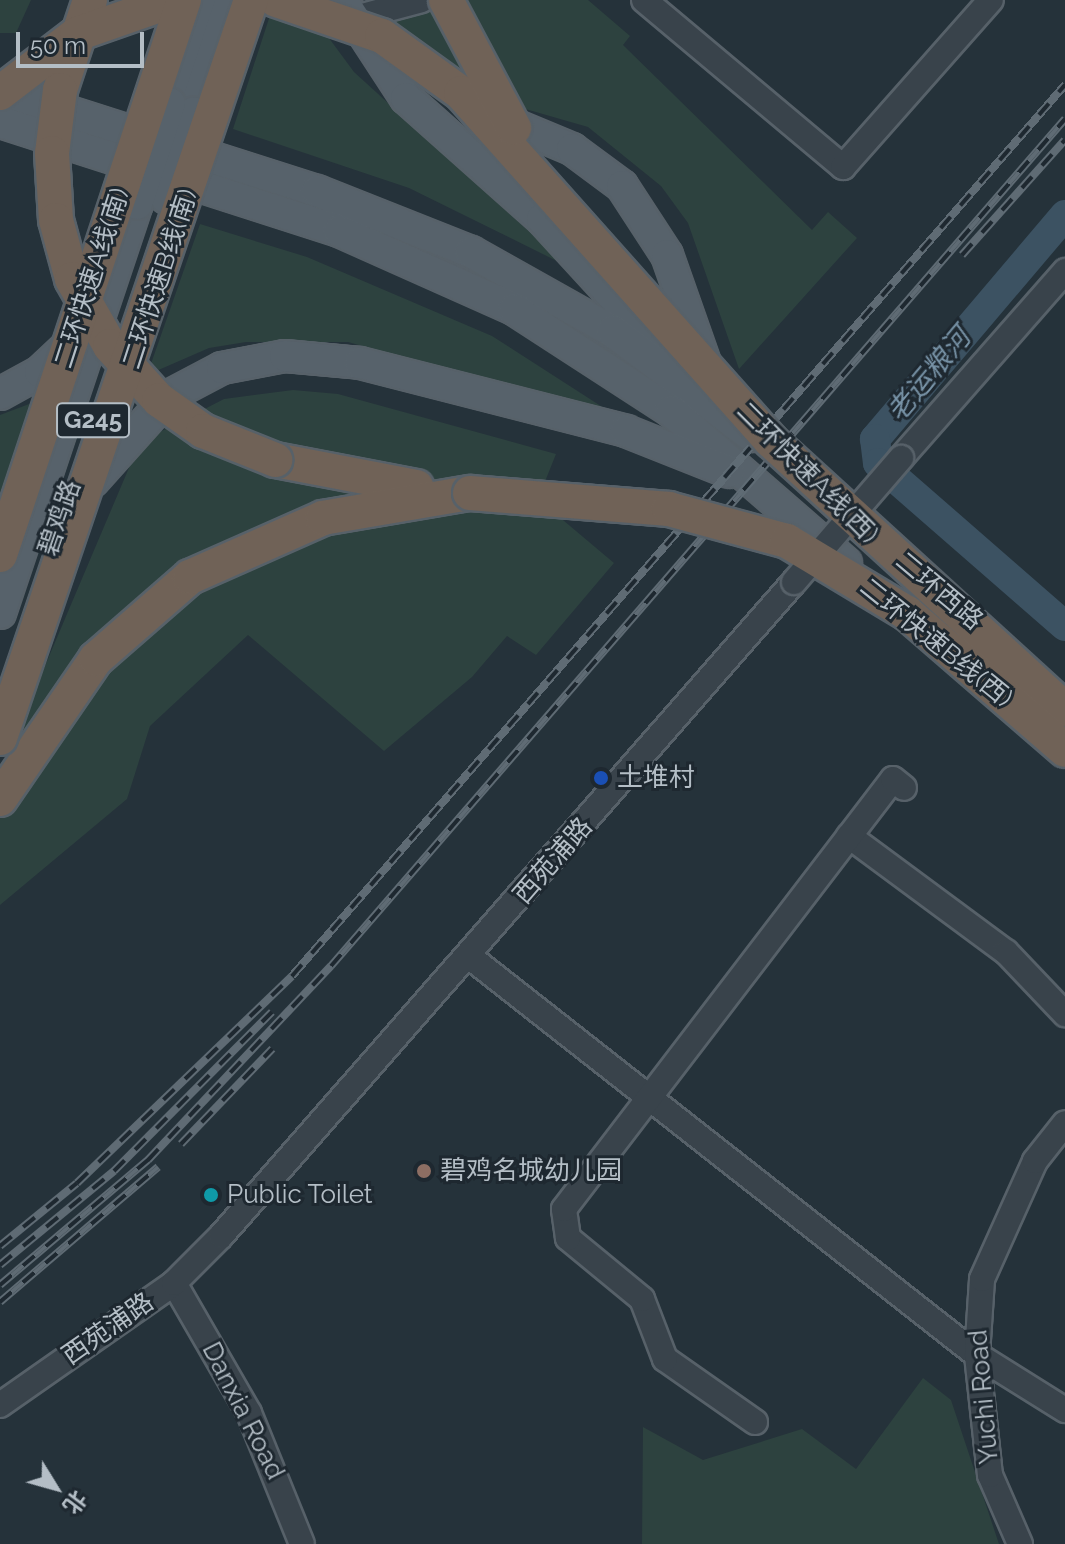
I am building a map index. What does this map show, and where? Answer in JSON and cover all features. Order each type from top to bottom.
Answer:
[{"type":"highway","points":[[90,0],[60,90],[53,198],[72,279],[110,346],[173,411],[237,447],[337,475],[470,493]]},
{"type":"highway","points":[[0,92],[77,34],[174,0]]},
{"type":"highway","name":"二环快速A线(南)","points":[[0,555],[184,0]]},
{"type":"highway","name":"二环快速B线(南)","points":[[0,738],[251,0]]},
{"type":"highway","points":[[276,0],[350,21],[423,62],[499,129],[574,213]]},
{"type":"highway","points":[[446,0],[506,114],[574,213]]},
{"type":"highway","name":"二环快速A线(西)","points":[[574,213],[771,441],[1065,709]]},
{"type":"highway","points":[[0,799],[96,659],[190,577],[323,518],[470,493]]},
{"type":"highway","name":"二环快速B线(西)","points":[[470,493],[669,509],[787,541],[907,613],[1065,750]]},
{"type":"main road","name":"碧鸡路","points":[[11,620],[182,107],[204,0]]},
{"type":"main road","name":"碧鸡路","points":[[182,107],[231,0]]},
{"type":"main road","points":[[350,16],[422,84],[572,149],[622,186],[667,255],[712,381],[740,426]]},
{"type":"main road","points":[[350,16],[406,98],[532,209],[740,426]]},
{"type":"main road","points":[[0,92],[303,186],[442,239],[585,314],[740,426]]},
{"type":"main road","points":[[0,122],[328,227],[486,294],[646,392],[790,513]]},
{"type":"main road","name":"碧鸡路","points":[[11,620],[123,246],[149,208]]},
{"type":"main road","points":[[0,394],[40,372],[72,341],[123,246]]},
{"type":"main road","points":[[11,620],[74,513],[125,437],[194,380],[252,359],[360,363],[626,431],[717,466],[790,513]]},
{"type":"main road","name":"二环西路","points":[[740,426],[1065,695]]},
{"type":"main road","name":"二环西路","points":[[790,513],[1065,765]]},
{"type":"main road","name":"G245","points":[[0,686],[11,620]]},
{"type":"street","points":[[350,16],[422,0]]},
{"type":"street","points":[[644,0],[843,167],[991,0]]},
{"type":"street","name":"西苑浦路","points":[[0,1405],[174,1283],[470,957],[1065,271]]},
{"type":"street","points":[[755,1422],[665,1359],[642,1299],[568,1238],[562,1224],[564,1209],[647,1096],[893,779],[904,788]]},
{"type":"street","points":[[849,836],[1006,952],[1065,1014]]},
{"type":"street","points":[[470,957],[977,1355],[1065,1410]]},
{"type":"street","name":"Yuchi Road","points":[[1020,1544],[990,1475],[977,1355],[982,1279],[1035,1161],[1065,1123]]},
{"type":"street","name":"Danxia Road","points":[[174,1283],[249,1413],[302,1544]]},
{"type":"green space","points":[[0,0],[31,0],[16,33],[0,33]]},
{"type":"green space","points":[[275,0],[309,11],[354,72],[567,266],[409,188],[233,129]]},
{"type":"green space","points":[[369,0],[588,0],[630,36],[623,45],[812,230],[828,212],[857,238],[739,369],[688,223],[661,186],[588,127],[470,93],[392,36]]},
{"type":"green space","points":[[200,224],[307,257],[492,336],[621,419],[348,342],[246,342],[209,348],[147,375]]},
{"type":"green space","points":[[293,390],[338,394],[556,454],[538,499],[614,563],[536,655],[507,636],[472,677],[384,751],[248,635],[150,726],[127,799],[0,905],[0,772],[131,463],[150,437],[224,399]]},
{"type":"green space","points":[[45,398],[0,506],[0,415]]},
{"type":"green space","points":[[923,1378],[951,1400],[999,1544],[642,1544],[643,1427],[703,1460],[802,1429],[856,1469]]},
{"type":"waterway","name":"老运粮河","points":[[1065,215],[875,439],[878,463],[1065,626]]},
{"type":"railway","points":[[0,1246],[77,1183],[292,976],[1065,85]]},
{"type":"railway","points":[[0,1285],[148,1160],[331,966],[1065,119]]},
{"type":"railway","points":[[962,255],[1065,140]]},
{"type":"railway","points":[[0,1265],[114,1171],[272,1012]]},
{"type":"railway","points":[[181,1144],[272,1049]]},
{"type":"railway","points":[[0,1302],[158,1167]]},
{"type":"place","name":"土堆村","points":[[601,778]]},
{"type":"place","name":"碧鸡名城幼儿园","points":[[424,1171]]},
{"type":"place","name":"Public Toilet","points":[[211,1195]]}]
